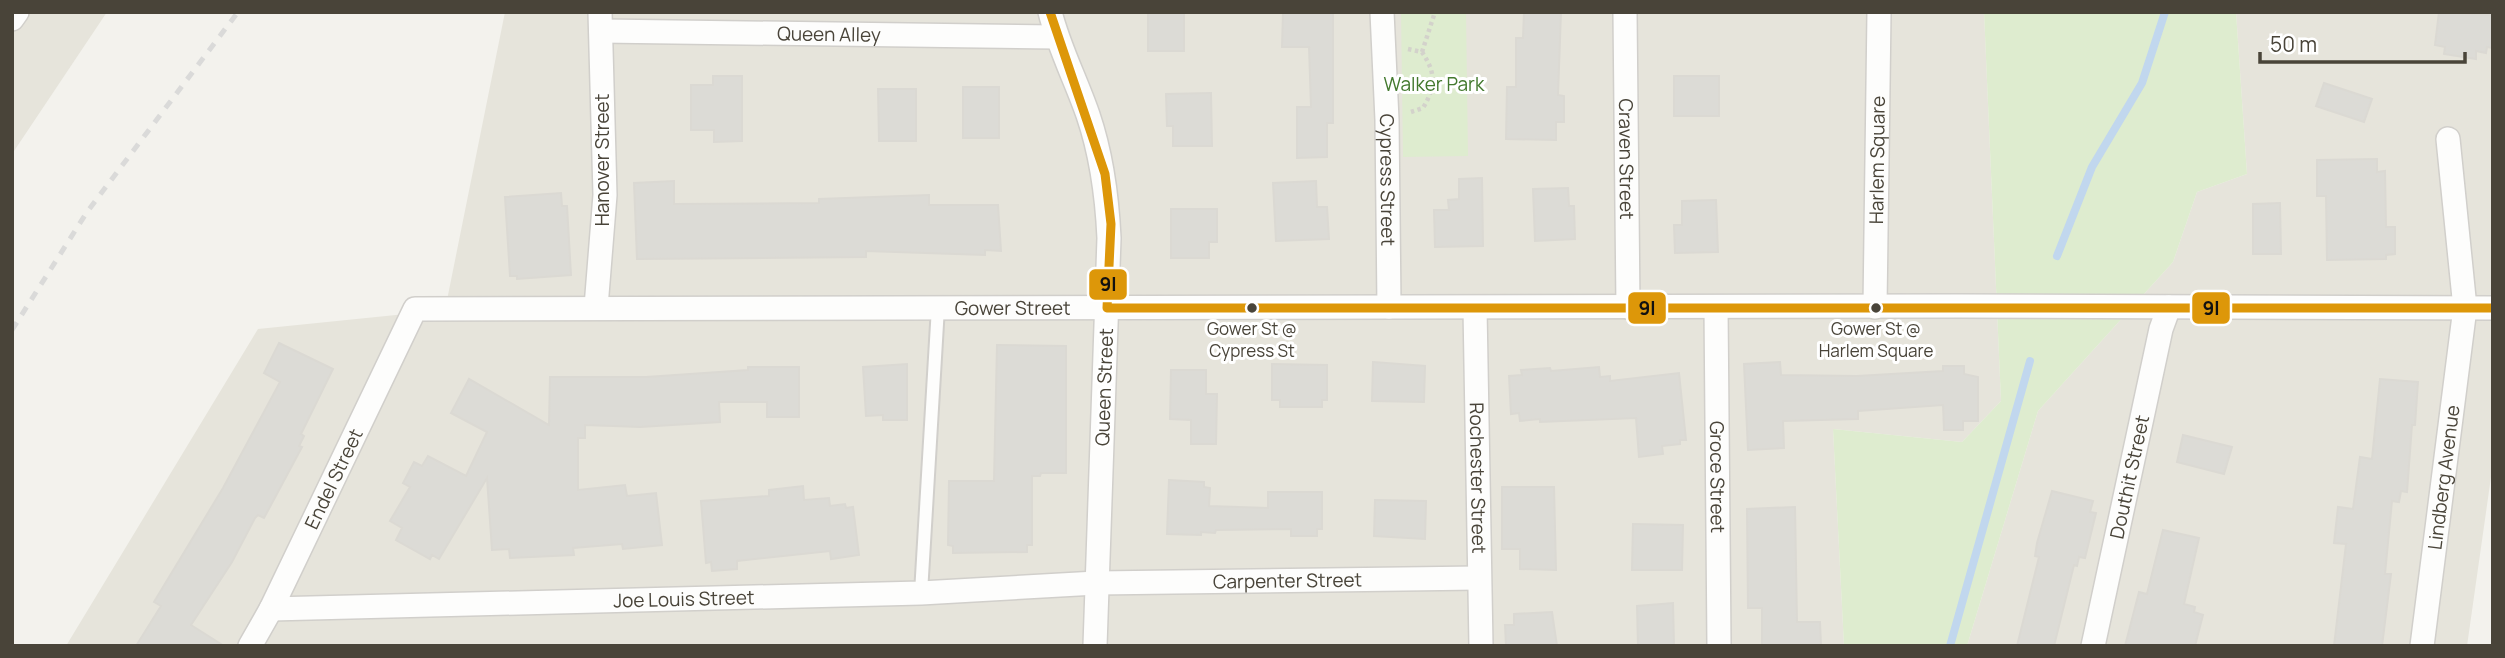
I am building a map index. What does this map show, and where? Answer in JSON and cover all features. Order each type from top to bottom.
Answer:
[{"type":"street","points":[[12,19],[17,12]]},
{"type":"street","name":"Queen Street","points":[[1050,12],[1056,37],[1088,116],[1106,177],[1109,238],[1095,646]]},
{"type":"street","name":"Cypress Street","points":[[1382,12],[1387,120],[1389,307]]},
{"type":"street","name":"Craven Street","points":[[1625,12],[1628,307]]},
{"type":"street","name":"Harlem Square","points":[[1875,307],[1879,12]]},
{"type":"street","name":"Queen Alley","points":[[600,21],[1056,37]]},
{"type":"street","name":"Hanover Street","points":[[596,307],[605,195],[600,21]]},
{"type":"street","name":"Lindberg Avenue","points":[[2422,646],[2465,308],[2448,139]]},
{"type":"street","name":"Groce Street","points":[[1716,307],[1719,646]]},
{"type":"street","name":"Douthit Street","points":[[2094,646],[2161,329],[2169,307]]},
{"type":"street","name":"Rochester Street","points":[[1475,308],[1481,646]]},
{"type":"street","name":"Gower Street","points":[[415,309],[2493,308]]},
{"type":"street","name":"Endel Street","points":[[250,646],[271,609],[415,309]]},
{"type":"street","name":"Carpenter Street","points":[[1096,583],[1479,578]]},
{"type":"street","name":"Joe Louis Street","points":[[271,609],[921,593],[1096,583]]},
{"type":"lane","points":[[921,593],[937,307]]},
{"type":"path","points":[[1422,52],[1435,12]]},
{"type":"path","points":[[1383,43],[1422,52],[1433,68],[1434,90],[1423,108],[1387,120]]},
{"type":"shaded area","points":[[12,12],[107,12],[12,154]]},
{"type":"shaded area","points":[[505,12],[1984,12],[2001,401],[1962,442],[1833,429],[1844,646],[66,646],[258,329],[445,310]]},
{"type":"shaded area","points":[[2236,12],[2493,12],[2493,463],[2467,646],[1967,646],[2038,411],[2173,262],[2197,192],[2247,174]]},
{"type":"green space","name":"Walker Park","points":[[1401,12],[1466,12],[1468,156],[1403,157]]},
{"type":"green space","points":[[1984,12],[2236,12],[2247,174],[2197,192],[2173,262],[2038,411],[1967,646],[1844,646],[1833,429],[1962,442],[2001,401]]},
{"type":"building","points":[[1148,12],[1184,12],[1184,51],[1148,51]]},
{"type":"building","points":[[1333,12],[1333,123],[1327,123],[1327,157],[1297,158],[1297,107],[1311,107],[1309,47],[1282,47],[1283,13]]},
{"type":"building","points":[[1524,12],[1561,12],[1558,95],[1564,96],[1564,122],[1556,122],[1556,140],[1506,139],[1507,87],[1516,87],[1516,38],[1523,38]]},
{"type":"building","points":[[2439,12],[2493,15],[2493,48],[2487,47],[2486,53],[2476,51],[2476,59],[2444,54],[2445,47],[2435,45]]},
{"type":"building","points":[[713,76],[742,76],[742,141],[714,142],[714,130],[691,130],[691,85],[713,85]]},
{"type":"building","points":[[1674,76],[1719,76],[1719,116],[1674,116]]},
{"type":"building","points":[[2324,83],[2372,99],[2364,122],[2316,106]]},
{"type":"building","points":[[963,87],[999,87],[999,138],[963,138]]},
{"type":"building","points":[[878,89],[916,89],[916,141],[879,141]]},
{"type":"building","points":[[1211,93],[1212,146],[1173,146],[1173,126],[1167,126],[1166,94]]},
{"type":"building","points":[[2377,159],[2377,172],[2385,171],[2386,227],[2395,227],[2395,254],[2386,255],[2386,259],[2327,260],[2326,196],[2317,196],[2317,160]]},
{"type":"building","points":[[1482,178],[1483,246],[1435,247],[1434,210],[1449,210],[1448,200],[1459,199],[1459,179]]},
{"type":"building","points":[[674,181],[674,204],[819,203],[819,199],[929,195],[929,205],[998,205],[1001,251],[985,250],[985,255],[866,251],[866,257],[637,259],[634,183]]},
{"type":"building","points":[[1316,181],[1317,207],[1327,207],[1329,239],[1276,241],[1273,183]]},
{"type":"building","points":[[1568,188],[1569,206],[1574,206],[1575,239],[1535,241],[1533,189]]},
{"type":"building","points":[[561,193],[562,206],[567,206],[571,275],[517,279],[517,276],[510,276],[505,197]]},
{"type":"building","points":[[1716,200],[1718,252],[1675,253],[1674,225],[1682,225],[1682,201]]},
{"type":"building","points":[[2280,203],[2281,254],[2253,254],[2253,204]]},
{"type":"building","points":[[1171,209],[1217,209],[1217,242],[1209,242],[1209,258],[1171,258]]},
{"type":"building","points":[[279,343],[333,369],[301,434],[304,436],[299,446],[302,447],[264,518],[258,515],[255,518],[232,562],[191,625],[224,646],[136,646],[161,606],[154,602],[223,488],[280,382],[264,373]]},
{"type":"building","points":[[997,345],[1066,346],[1066,473],[1041,473],[1040,476],[1032,476],[1032,545],[1027,545],[1027,552],[953,553],[953,546],[948,545],[949,481],[994,481]]},
{"type":"building","points":[[1373,362],[1425,366],[1424,402],[1372,401]]},
{"type":"building","points":[[1780,362],[1781,375],[1857,376],[1943,371],[1943,366],[1964,366],[1964,374],[1978,377],[1978,421],[1963,421],[1963,430],[1944,430],[1943,405],[1858,411],[1858,419],[1783,421],[1784,448],[1748,450],[1744,364]]},
{"type":"building","points":[[907,364],[907,420],[883,420],[883,415],[866,416],[863,367]]},
{"type":"building","points":[[1272,364],[1327,365],[1327,400],[1322,400],[1322,407],[1280,407],[1280,400],[1272,400]]},
{"type":"building","points":[[748,367],[799,367],[799,417],[767,417],[767,402],[719,402],[720,422],[640,427],[585,425],[585,438],[578,438],[578,490],[625,485],[627,496],[656,493],[662,545],[623,549],[622,544],[573,548],[574,555],[510,558],[509,549],[492,550],[487,478],[439,559],[432,555],[430,559],[396,540],[402,528],[390,521],[410,487],[403,483],[414,462],[422,466],[428,456],[466,476],[487,432],[451,413],[469,379],[549,425],[550,377],[646,377],[748,370]]},
{"type":"building","points":[[1599,367],[1600,377],[1610,376],[1610,381],[1679,373],[1686,440],[1680,440],[1680,444],[1662,446],[1663,454],[1639,457],[1636,418],[1540,422],[1540,419],[1520,421],[1519,413],[1511,414],[1509,376],[1522,375],[1521,370],[1550,368],[1551,371]]},
{"type":"building","points":[[1171,370],[1206,370],[1206,394],[1217,394],[1216,444],[1191,444],[1191,420],[1170,419]]},
{"type":"building","points":[[2380,379],[2418,382],[2407,492],[2401,491],[2399,502],[2392,501],[2385,574],[2391,574],[2382,646],[2334,646],[2346,544],[2334,543],[2338,507],[2353,509],[2360,457],[2372,459]]},
{"type":"building","points":[[2183,435],[2232,447],[2224,474],[2177,462]]},
{"type":"building","points":[[1169,480],[1204,482],[1204,487],[1210,488],[1209,506],[1268,508],[1268,492],[1322,492],[1322,529],[1317,529],[1317,536],[1291,536],[1291,529],[1216,530],[1215,533],[1201,532],[1201,535],[1167,534]]},
{"type":"building","points":[[803,486],[804,500],[829,498],[830,506],[845,504],[846,508],[853,507],[859,555],[831,559],[830,551],[737,561],[737,569],[712,571],[711,562],[706,563],[701,501],[769,496],[769,490]]},
{"type":"building","points":[[1502,487],[1554,487],[1556,570],[1520,569],[1520,549],[1502,549]]},
{"type":"building","points":[[2052,491],[2093,501],[2090,512],[2096,513],[2085,558],[2079,557],[2077,566],[2074,565],[2054,646],[2017,646],[2039,557],[2035,556],[2037,543]]},
{"type":"building","points":[[1375,500],[1426,501],[1425,539],[1374,536]]},
{"type":"building","points":[[1795,507],[1797,622],[1820,622],[1821,646],[1762,646],[1762,608],[1748,608],[1747,509]]},
{"type":"building","points":[[1633,524],[1683,525],[1682,570],[1632,570]]},
{"type":"building","points":[[2163,530],[2199,538],[2184,604],[2195,607],[2194,612],[2203,615],[2195,646],[2125,646],[2139,592],[2147,594]]},
{"type":"building","points":[[1673,603],[1674,646],[1638,646],[1637,606]]},
{"type":"building","points":[[1552,612],[1557,646],[1506,646],[1505,625],[1514,625],[1514,614]]},
{"type":"waterway","points":[[2057,256],[2092,167],[2142,83],[2165,12]]},
{"type":"waterway","points":[[1950,646],[2030,361]]},
{"type":"railway","points":[[12,330],[87,212],[238,12]]},
{"type":"transit line","name":"9I","points":[[1050,12],[1105,174],[1111,224],[1107,308],[2493,308]]},
{"type":"place","name":"Gower St @ Cypress St","points":[[1252,308]]},
{"type":"place","name":"Gower St @ Harlem Square","points":[[1876,308]]}]
